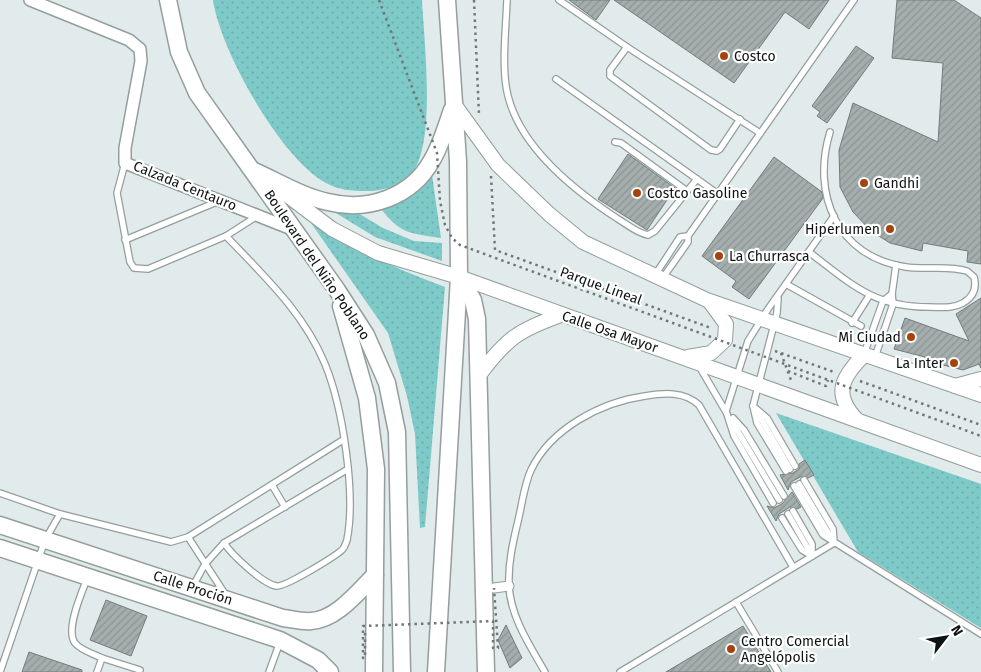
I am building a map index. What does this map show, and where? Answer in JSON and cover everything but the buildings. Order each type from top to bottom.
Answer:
[{"type":"main road","name":"Boulevard del Niño Poblano","points":[[168,0],[179,52],[197,93],[296,231],[366,335],[387,383],[397,432],[402,672]]},
{"type":"main road","points":[[436,672],[459,277],[458,161],[447,0]]},
{"type":"main road","points":[[254,171],[325,202],[348,206],[379,203],[402,192],[417,180],[429,166],[454,104]]},
{"type":"main road","points":[[459,277],[473,300],[477,319],[480,374],[486,672]]},
{"type":"main road","points":[[336,290],[367,398],[376,470],[374,672]]},
{"type":"main road","name":"Calle Proción","points":[[0,525],[283,618],[312,622],[329,616],[342,607],[375,575]]},
{"type":"main road","name":"Calle Proción","points":[[0,548],[280,640],[318,660],[330,672]]},
{"type":"street","name":"Calzada Centauro","points":[[30,0],[129,40],[140,49],[141,61],[125,148],[125,163],[138,170],[221,200],[296,231]]},
{"type":"street","points":[[454,104],[498,165],[549,214],[583,242],[707,300],[981,395]]},
{"type":"street","name":"Calle Osa Mayor","points":[[254,171],[332,229],[378,253],[459,277],[981,465]]},
{"type":"street","points":[[682,357],[711,354],[725,340],[726,324],[717,310],[707,300]]},
{"type":"street","points":[[480,374],[498,351],[511,339],[529,326],[561,315]]},
{"type":"street","points":[[857,420],[845,405],[842,387],[849,370],[869,357]]},
{"type":"street","points":[[953,386],[981,380]]},
{"type":"street","points":[[494,588],[509,586]]},
{"type":"lane","points":[[507,0],[506,81],[512,109],[536,148],[575,187],[641,234],[648,235],[655,231],[697,179]]},
{"type":"lane","points":[[559,0],[627,48],[760,133]]},
{"type":"lane","points":[[657,278],[688,242],[688,236],[854,0]]},
{"type":"lane","points":[[627,48],[610,70],[612,78],[711,150],[720,149],[740,119]]},
{"type":"lane","points":[[556,79],[718,194]]},
{"type":"lane","points":[[809,252],[869,296],[894,304],[910,307],[952,307],[970,298],[975,289],[976,282],[971,273],[962,269],[896,266],[873,257],[859,247],[845,233],[834,216],[824,189],[822,171],[824,151],[830,132]]},
{"type":"lane","points":[[615,142],[621,143],[643,161],[687,191]]},
{"type":"lane","points":[[125,163],[117,193],[124,240],[130,262],[134,268],[141,270],[226,236],[257,216]]},
{"type":"lane","points":[[124,240],[221,200]]},
{"type":"lane","points":[[753,406],[767,418],[791,469],[757,423],[753,406],[760,384],[767,322],[786,284],[834,216]]},
{"type":"lane","points":[[224,543],[249,568],[273,585],[285,586],[342,550],[346,544],[350,506],[348,469],[336,396],[326,365],[315,342],[287,300],[226,236]]},
{"type":"lane","points":[[869,357],[894,304],[892,294],[896,266]]},
{"type":"lane","points":[[786,284],[861,326]]},
{"type":"lane","points":[[869,357],[883,301],[892,294]]},
{"type":"lane","points":[[852,322],[869,296]]},
{"type":"lane","points":[[726,411],[748,341],[767,322],[778,298]]},
{"type":"lane","points":[[696,362],[779,500]]},
{"type":"lane","points":[[545,672],[528,644],[514,611],[509,586],[512,546],[531,469],[546,449],[564,431],[585,416],[617,402],[657,394],[682,395],[692,398],[699,405],[794,567]]},
{"type":"lane","points":[[0,493],[60,514],[155,540],[171,542],[188,537],[343,440]]},
{"type":"lane","points":[[192,588],[205,564],[224,543],[348,469]]},
{"type":"lane","points":[[834,543],[833,530],[799,483],[823,535],[834,543],[981,634]]},
{"type":"lane","points":[[272,485],[285,507]]},
{"type":"lane","points":[[0,672],[45,540],[60,514]]},
{"type":"lane","points":[[787,514],[812,544],[812,556],[802,550],[787,514]]},
{"type":"lane","points":[[188,537],[229,600]]},
{"type":"lane","points":[[620,672],[834,543]]},
{"type":"lane","points":[[88,577],[78,602],[71,632],[74,642],[79,647],[102,658],[140,670]]},
{"type":"lane","points":[[736,602],[778,672]]},
{"type":"lane","points":[[269,672],[280,640]]},
{"type":"lane","points":[[97,672],[102,658]]},
{"type":"path","name":"Parque Lineal","points":[[380,0],[437,153],[440,201],[445,225],[452,238],[460,245],[981,436]]},
{"type":"path","points":[[474,0],[479,116]]},
{"type":"path","points":[[491,173],[495,250]]},
{"type":"path","points":[[788,371],[826,386],[828,380]]},
{"type":"path","points":[[365,633],[365,658],[362,658],[363,626],[493,621],[493,648],[498,648],[494,588]]},
{"type":"shaded area","points":[[213,0],[422,0],[427,89],[426,114],[420,157],[409,177],[385,189],[356,191],[340,189],[326,183],[309,170],[290,151],[272,128],[255,101],[227,46]]},
{"type":"shaded area","points":[[432,175],[441,238],[407,232],[395,224],[382,210],[409,194]]},
{"type":"shaded area","points":[[331,210],[358,213],[383,228],[414,241],[442,243],[442,261],[375,237]]},
{"type":"shaded area","points":[[311,223],[376,259],[445,287],[425,527],[420,528],[415,434],[407,396],[388,333]]},
{"type":"shaded area","points":[[776,413],[981,484],[981,628],[858,552]]},
{"type":"place","name":"Costco","points":[[724,56]]},
{"type":"place","name":"Gandhi","points":[[864,183]]},
{"type":"place","name":"Costco Gasoline","points":[[637,193]]},
{"type":"place","name":"Hiperlumen","points":[[890,229]]},
{"type":"place","name":"La Churrasca","points":[[719,256]]},
{"type":"place","name":"Mi Ciudad","points":[[911,337]]},
{"type":"place","name":"La Inter","points":[[954,363]]},
{"type":"place","name":"Centro Comercial Angelópolis","points":[[731,649]]}]
